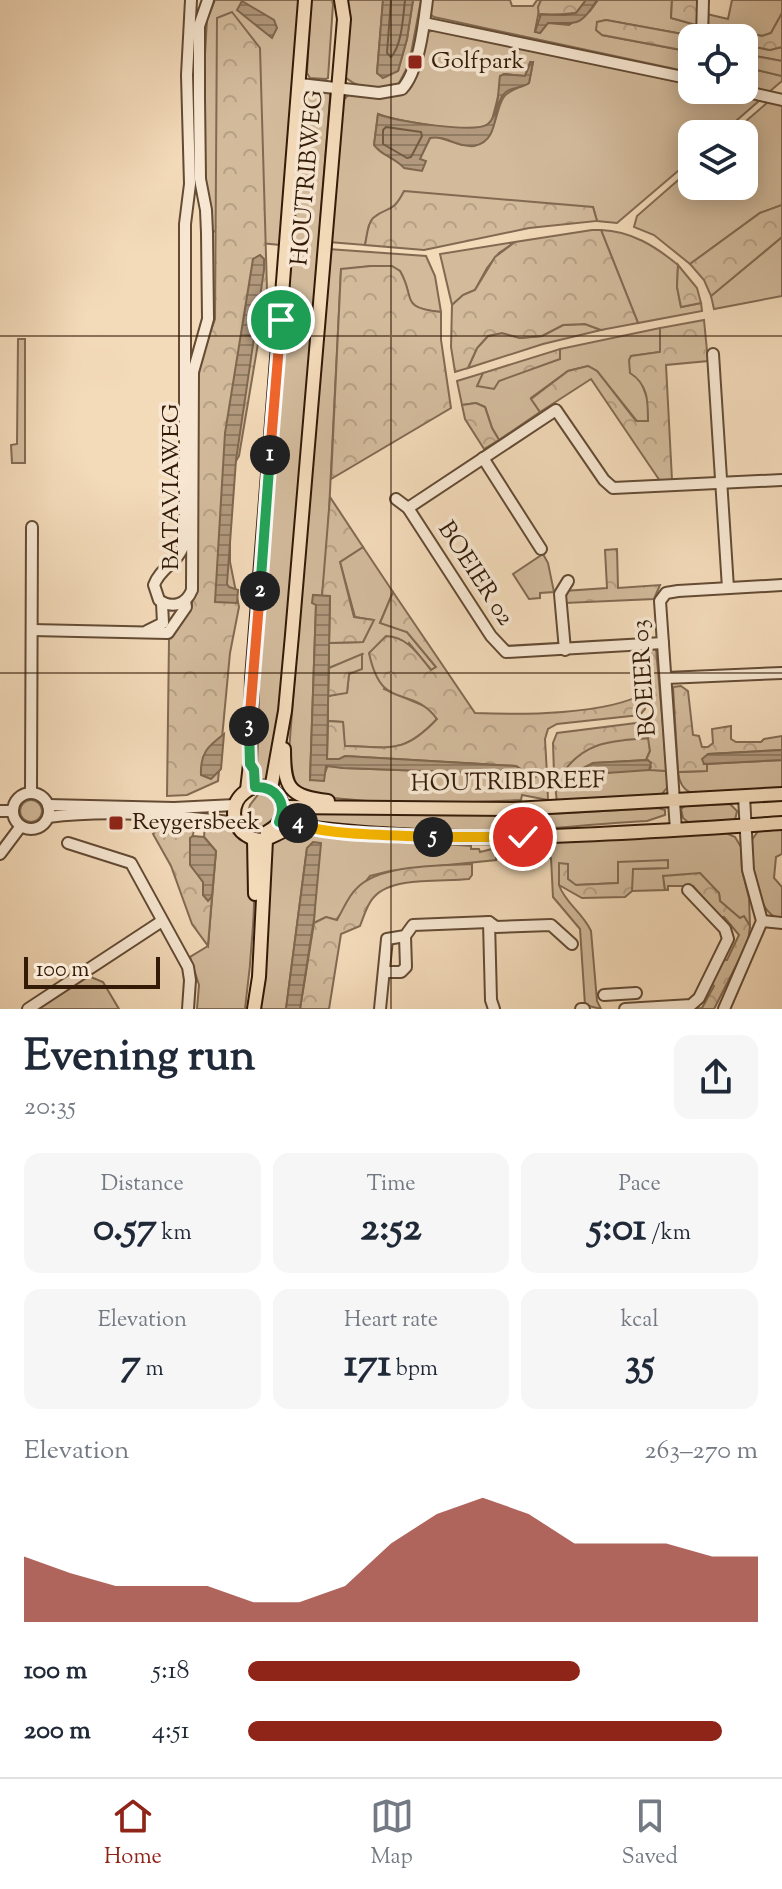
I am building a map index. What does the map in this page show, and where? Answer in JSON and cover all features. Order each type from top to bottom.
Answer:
[{"type":"main road","name":"HOUTRIBWEG","points":[[251,788],[252,679],[305,0]]},
{"type":"main road","name":"HOUTRIBWEG","points":[[271,789],[285,711],[344,19],[341,0]]},
{"type":"main road","points":[[285,711],[284,773],[292,790],[304,798],[352,803],[362,807]]},
{"type":"main road","points":[[282,826],[283,807],[279,797],[271,789],[251,788],[237,816],[244,834],[262,837],[282,826],[435,837],[523,837],[782,823]]},
{"type":"main road","name":"HOUTRIBDREEF","points":[[283,807],[513,809],[782,794]]},
{"type":"main road","points":[[247,1009],[255,945],[262,837]]},
{"type":"main road","points":[[254,1009],[260,966],[262,837]]},
{"type":"street","name":"BATAVIAWEG","points":[[184,0],[183,60],[187,75]]},
{"type":"street","name":"BATAVIAWEG","points":[[191,0],[187,75],[190,176],[185,224],[185,541],[182,552],[161,572],[154,585],[155,595],[162,603],[175,604],[185,601],[192,590],[193,372],[208,319],[206,210],[200,179],[199,128],[199,26],[208,0]]},
{"type":"street","points":[[300,84],[379,93],[402,89],[410,78],[427,0]]},
{"type":"street","points":[[702,24],[703,0]]},
{"type":"street","points":[[424,23],[678,76]]},
{"type":"street","points":[[758,94],[782,100]]},
{"type":"street","points":[[713,354],[728,588]]},
{"type":"street","name":"BOEIER 02","points":[[408,508],[556,410],[604,480],[613,488],[723,484]]},
{"type":"street","points":[[483,458],[541,549]]},
{"type":"street","points":[[723,484],[782,480]]},
{"type":"street","name":"BOEIER 02","points":[[396,499],[408,508],[506,652],[663,643]]},
{"type":"street","points":[[31,793],[32,527]]},
{"type":"street","points":[[565,650],[560,594],[568,581]]},
{"type":"street","name":"BOEIER 03","points":[[676,830],[660,601],[666,593],[782,585]]},
{"type":"street","points":[[32,630],[168,633],[186,607],[185,601]]},
{"type":"street","points":[[147,631],[163,623],[162,603]]},
{"type":"street","points":[[666,678],[782,673]]},
{"type":"street","points":[[48,817],[48,805],[41,796],[31,793],[20,797],[13,811],[21,826],[37,828],[48,817],[237,816]]},
{"type":"street","points":[[724,1009],[762,921],[748,870],[744,796]]},
{"type":"street","points":[[48,805],[174,808],[237,816]]},
{"type":"street","points":[[0,811],[13,811]]},
{"type":"street","points":[[0,854],[21,826]]},
{"type":"street","points":[[68,843],[131,863],[188,967],[188,1009]]},
{"type":"street","points":[[624,994],[625,1009],[691,1005],[699,998],[728,939],[725,929],[688,890]]},
{"type":"street","points":[[28,1009],[162,921]]},
{"type":"street","points":[[762,921],[782,923]]},
{"type":"street","points":[[489,922],[491,1000],[494,1009]]},
{"type":"street","points":[[384,972],[401,972],[406,967],[405,936],[413,925],[489,922],[496,927],[551,925],[572,944]]},
{"type":"street","points":[[380,1009],[387,939],[405,936]]},
{"type":"street","points":[[604,995],[636,993]]},
{"type":"green space","points":[[215,0],[300,0],[280,245],[260,243],[260,236],[211,231],[204,166],[205,54],[207,20]]},
{"type":"green space","points":[[311,0],[332,0],[333,4],[326,79],[310,78],[307,73]]},
{"type":"green space","points":[[345,0],[383,0],[377,73],[398,71],[413,0],[421,0],[409,64],[398,85],[360,86],[343,74]]},
{"type":"green space","points":[[431,0],[510,0],[512,6],[533,6],[541,0],[535,31],[540,33],[548,23],[569,25],[590,11],[598,0],[672,0],[671,18],[693,24],[678,24],[678,33],[606,20],[597,22],[602,35],[678,49],[678,70],[430,14]]},
{"type":"green space","points":[[541,0],[586,0],[576,13],[539,16]]},
{"type":"green space","points":[[672,0],[700,0],[700,24],[671,18]]},
{"type":"green space","points":[[732,0],[782,0],[782,13],[771,33],[758,35],[758,24],[707,24],[707,14],[728,19]]},
{"type":"green space","points":[[232,12],[260,48],[267,290],[239,456],[230,471],[230,562],[239,607],[230,653],[218,781],[187,795],[167,796],[169,639],[192,606],[197,369],[215,319],[217,18]]},
{"type":"green space","points":[[782,13],[782,47],[770,50],[758,48],[758,35],[771,33]]},
{"type":"green space","points":[[606,20],[678,33],[678,49],[602,35],[596,30],[597,22]]},
{"type":"green space","points":[[439,29],[678,82],[678,104],[755,104],[737,120],[678,120],[678,171],[617,223],[597,221],[593,207],[397,206],[369,225],[365,245],[329,242],[340,104],[349,94],[385,96],[405,91],[427,32]],"holes":[[[530,62],[533,62],[529,83],[506,94],[493,127],[462,145],[434,136],[419,159],[394,158],[374,145],[378,114],[446,127],[484,127],[492,120],[504,74],[525,76]]]},
{"type":"green space","points":[[782,47],[782,61],[758,57],[758,48],[770,50]]},
{"type":"green space","points":[[758,57],[782,61],[782,76],[758,70]]},
{"type":"green space","points":[[758,70],[782,76],[782,81],[769,92],[758,90]]},
{"type":"green space","points":[[305,89],[330,93],[330,98],[294,555],[277,731],[267,782],[258,781],[255,740],[302,138],[300,93]]},
{"type":"green space","points":[[768,102],[782,104],[782,205],[760,213],[690,264],[654,235],[634,227],[637,216],[678,180],[678,200],[758,200],[758,120],[747,120]]},
{"type":"green space","points":[[404,191],[593,207],[597,221],[529,228],[424,250],[365,245],[371,221],[393,207]]},
{"type":"green space","points":[[782,205],[782,237],[711,296],[704,280],[690,264],[760,213]]},
{"type":"green space","points":[[601,230],[622,233],[642,241],[678,265],[677,287],[681,307],[701,303],[702,311],[638,323]]},
{"type":"green space","points":[[601,230],[638,323],[601,330],[585,324],[563,325],[542,336],[520,338],[502,333],[488,336],[477,348],[468,368],[455,372],[451,347],[452,305],[475,290],[495,257],[515,242]]},
{"type":"green space","points":[[782,237],[782,296],[714,309],[711,296]]},
{"type":"green space","points":[[515,242],[499,253],[475,290],[452,305],[440,254]]},
{"type":"green space","points":[[328,249],[426,256],[435,276],[441,312],[419,308],[410,300],[400,271],[371,266],[341,270],[327,552],[322,596],[314,595],[310,780],[324,775],[328,765],[508,774],[530,780],[547,774],[548,800],[522,795],[521,800],[502,801],[386,802],[331,798],[295,788],[288,764]]},
{"type":"green space","points":[[678,265],[697,288],[701,303],[681,307],[677,287]]},
{"type":"green space","points":[[392,266],[400,271],[414,304],[419,308],[441,312],[441,340],[451,408],[331,479],[341,269]]},
{"type":"green space","points":[[704,320],[708,361],[666,365],[672,480],[660,481],[591,379],[540,412],[531,399],[568,371],[588,366],[597,371],[636,421],[648,421],[644,388],[630,373],[631,356],[660,352],[660,328]]},
{"type":"green space","points":[[585,324],[601,330],[543,344],[468,368],[477,348],[488,336],[502,333],[520,338],[542,336],[563,325]]},
{"type":"green space","points":[[660,328],[660,352],[631,356],[648,400],[648,421],[637,421],[597,371],[588,366],[568,371],[531,398],[540,412],[499,440],[485,407],[476,403],[462,405],[457,381],[483,373],[478,386],[559,359],[560,349]]},
{"type":"green space","points":[[18,339],[25,339],[25,463],[12,463],[11,445],[17,444]]},
{"type":"green space","points":[[560,349],[560,359],[499,381],[494,389],[477,386],[483,373]]},
{"type":"green space","points":[[476,403],[485,407],[499,440],[484,449],[465,419],[462,405]]},
{"type":"green space","points":[[330,497],[363,547],[340,562],[354,617],[374,620],[363,642],[329,643],[330,597],[322,596]]},
{"type":"green space","points":[[363,547],[393,592],[380,623],[407,632],[436,667],[431,670],[409,643],[384,689],[429,708],[437,719],[415,739],[395,746],[344,746],[343,722],[328,721],[328,696],[347,692],[349,674],[362,655],[329,668],[329,643],[363,642],[373,620],[355,617],[340,562]]},
{"type":"green space","points":[[617,549],[618,588],[660,585],[654,599],[565,603],[564,591],[607,588],[605,550]]},
{"type":"green space","points":[[543,554],[554,592],[540,593],[540,598],[529,599],[513,574]]},
{"type":"green space","points":[[393,592],[475,713],[586,710],[645,693],[645,709],[640,715],[557,724],[548,729],[545,739],[547,774],[533,777],[516,766],[345,756],[327,759],[328,721],[343,722],[345,746],[385,747],[415,739],[437,719],[417,702],[389,691],[375,672],[369,653],[386,636],[406,643],[431,670],[436,667],[407,632],[380,623]]},
{"type":"green space","points":[[656,649],[667,771],[649,770],[651,767],[646,760],[650,751],[648,738],[622,740],[589,749],[562,774],[554,774],[553,743],[557,733],[644,722],[653,716],[651,650]]},
{"type":"green space","points":[[362,654],[362,669],[349,674],[347,693],[328,696],[329,668]]},
{"type":"green space","points":[[681,686],[688,691],[693,735],[699,736],[702,747],[713,743],[712,729],[731,726],[731,739],[736,742],[761,742],[782,736],[782,750],[708,754],[704,764],[707,764],[707,771],[678,772],[673,687]]},
{"type":"green space","points":[[649,738],[650,751],[646,760],[593,763],[578,772],[579,782],[609,771],[667,771],[667,788],[661,795],[557,803],[554,774],[562,774],[580,754],[611,741]]},
{"type":"green space","points":[[782,760],[782,790],[721,795],[691,793],[683,787],[678,772],[706,771],[707,764]]},
{"type":"green space","points":[[260,792],[272,798],[276,809],[275,818],[263,827],[252,824],[247,816],[250,805]]},
{"type":"green space","points":[[31,800],[39,803],[42,811],[39,819],[31,822],[23,819],[20,811],[23,803]]},
{"type":"green space","points":[[730,804],[737,811],[735,820],[688,822],[683,818],[681,809],[685,806]]},
{"type":"green space","points":[[665,810],[665,815],[647,821],[483,832],[399,830],[289,817],[289,811],[451,815]]},
{"type":"green space","points":[[214,824],[239,834],[249,847],[252,860],[253,926],[245,1009],[197,1009],[199,985],[190,957],[208,946],[216,851],[204,837],[205,825]]},
{"type":"green space","points":[[160,827],[194,831],[190,851],[193,864],[203,882],[203,895],[208,900],[212,896],[208,946],[192,924],[171,866],[153,834]]},
{"type":"green space","points":[[782,827],[782,854],[776,857],[774,878],[782,887],[782,919],[773,916],[761,899],[754,875],[751,841],[759,830]]},
{"type":"green space","points":[[724,832],[735,837],[741,847],[750,926],[744,917],[740,919],[720,901],[719,893],[664,876],[665,890],[632,891],[632,869],[667,868],[618,862],[619,883],[575,885],[568,879],[559,885],[591,931],[597,1001],[601,1009],[585,1005],[580,929],[553,897],[551,858],[530,858],[527,846],[559,840]]},
{"type":"green space","points":[[292,833],[471,846],[471,849],[479,849],[480,852],[496,848],[496,860],[390,871],[370,876],[336,920],[326,917],[314,923],[315,892],[307,848],[286,1009],[257,1009],[270,847],[279,837]]},
{"type":"green space","points":[[668,860],[668,868],[633,869],[632,891],[625,897],[582,898],[559,885],[559,863],[568,864],[568,879],[576,885],[618,883],[618,862]]},
{"type":"green space","points":[[472,864],[469,879],[418,881],[382,890],[374,897],[360,926],[341,934],[329,1009],[300,1009],[314,923],[326,917],[337,920],[354,891],[380,874],[411,868]]},
{"type":"green space","points":[[700,873],[719,893],[720,901],[740,918],[744,916],[750,926],[748,942],[714,1009],[689,1009],[702,1008],[714,986],[709,982],[721,960],[727,960],[739,935],[724,917],[717,919],[693,886],[668,886],[665,890],[663,876]]},
{"type":"green space","points":[[86,975],[103,982],[119,1009],[36,1009]]},
{"type":"water","points":[[383,0],[413,0],[398,71],[383,78],[377,73]]},
{"type":"water","points":[[586,0],[597,0],[581,20],[548,23],[540,33],[535,32],[541,14],[576,13]]},
{"type":"water","points":[[242,1],[274,20],[277,28],[272,38],[237,10]]},
{"type":"water","points":[[531,62],[529,83],[508,90],[501,98],[492,130],[483,143],[468,146],[430,138],[420,159],[426,161],[422,171],[404,168],[374,145],[378,114],[452,127],[488,124],[496,108],[500,76],[525,76]]},
{"type":"water","points":[[260,255],[264,259],[264,270],[236,460],[227,584],[238,590],[237,603],[215,602],[225,433],[253,259]]},
{"type":"water","points":[[313,595],[330,596],[327,759],[345,756],[516,766],[533,777],[531,780],[508,774],[326,766],[324,781],[310,780],[316,605],[312,603]]},
{"type":"water","points":[[224,734],[221,769],[211,779],[201,775],[206,751]]},
{"type":"water","points":[[782,750],[782,760],[704,764],[702,759],[708,754]]},
{"type":"water","points":[[648,760],[651,763],[649,770],[593,774],[572,783],[573,773],[593,763]]},
{"type":"water","points":[[204,837],[216,851],[212,896],[208,901],[203,895],[203,882],[190,865],[190,838]]},
{"type":"water","points":[[313,842],[321,843],[314,919],[300,1009],[286,1009],[307,848]]},
{"type":"place","name":"Golfpark","points":[[415,62]]},
{"type":"place","name":"Reygersbeek","points":[[116,823]]},
{"type":"route","points":[[281,320],[249,726],[250,764],[254,770],[255,787],[271,789],[277,794],[283,807],[279,822],[296,822],[305,827],[435,837],[523,837]]}]
